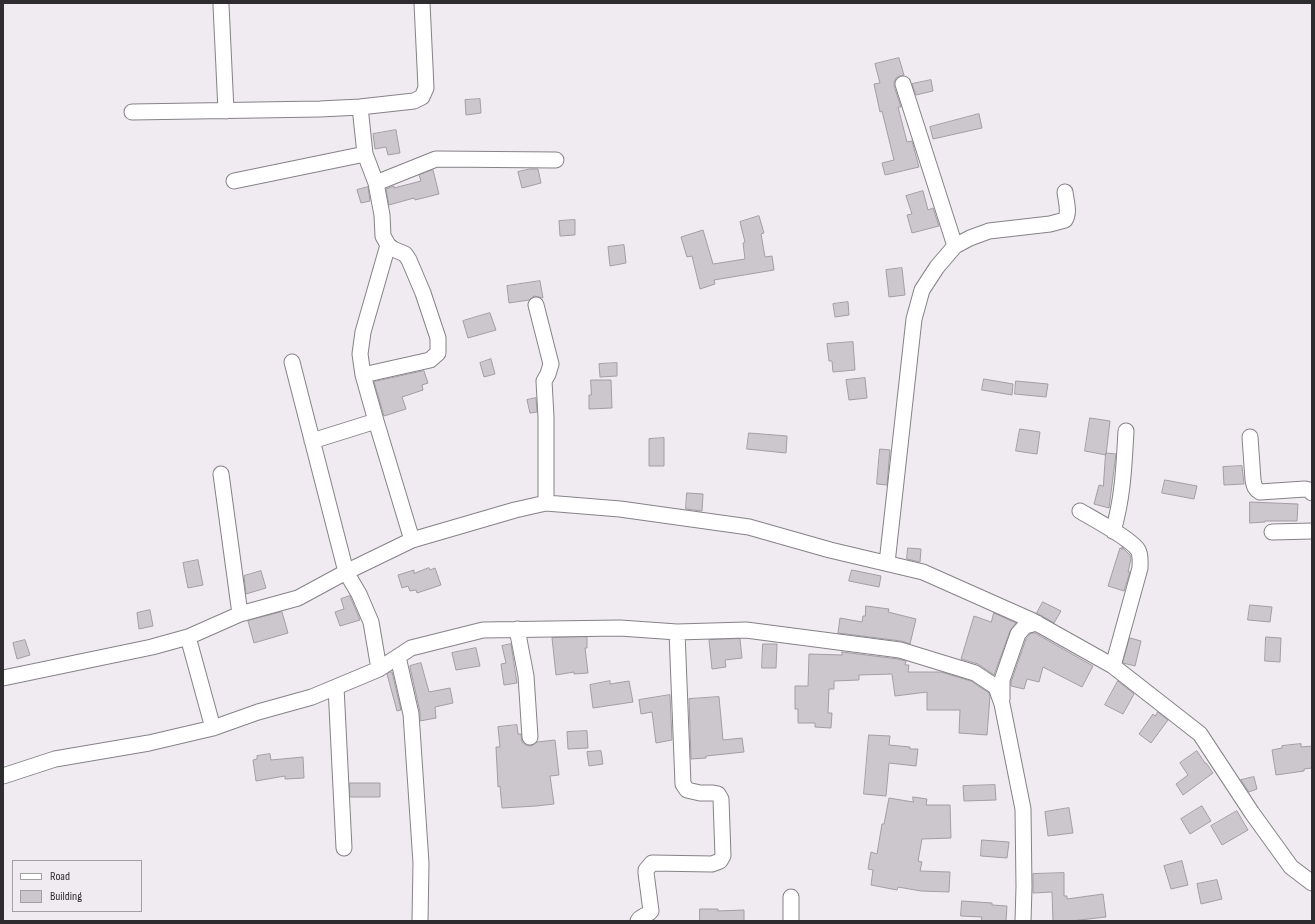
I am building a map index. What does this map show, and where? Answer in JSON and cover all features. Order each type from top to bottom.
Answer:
[{"type":"street","points":[[132,112],[360,107],[414,101],[422,97],[426,88],[422,3]]},
{"type":"street","points":[[221,5],[226,111]]},
{"type":"street","points":[[903,84],[955,246]]},
{"type":"street","points":[[360,107],[365,154],[376,183],[382,214],[383,236],[388,245],[405,254],[409,260],[423,293],[438,338],[438,353],[430,360],[363,375]]},
{"type":"street","points":[[234,181],[365,154]]},
{"type":"street","points":[[376,183],[436,159],[556,160]]},
{"type":"street","points":[[887,563],[914,319],[922,290],[937,267],[955,246],[970,238],[990,231],[1050,224],[1065,220],[1067,218],[1067,214],[1065,192]]},
{"type":"street","points":[[388,245],[363,332],[360,354],[363,375],[412,540]]},
{"type":"street","points":[[536,305],[551,364],[544,381],[546,417],[546,503]]},
{"type":"street","points":[[292,362],[346,572],[359,594],[372,622],[379,669]]},
{"type":"street","points":[[312,441],[376,421]]},
{"type":"street","points":[[1113,531],[1119,512],[1123,487],[1126,431]]},
{"type":"street","points":[[1250,437],[1253,480],[1254,486],[1257,490],[1260,492],[1305,489],[1312,493]]},
{"type":"street","points":[[221,474],[240,614]]},
{"type":"street","points":[[3,678],[152,647],[188,637],[240,614],[298,598],[346,572],[412,540],[515,510],[546,503],[620,509],[749,527],[830,550],[923,572],[1037,624],[1113,666],[1200,734],[1291,867],[1312,883]]},
{"type":"street","points":[[1080,511],[1133,545],[1138,550],[1140,557],[1140,568],[1113,666]]},
{"type":"street","points":[[1272,532],[1312,530]]},
{"type":"street","points":[[1002,704],[1002,680],[1018,634],[1025,626],[1037,624]]},
{"type":"street","points":[[3,776],[55,759],[149,743],[213,728],[258,712],[312,697],[379,669],[411,648],[483,630],[620,628],[677,632],[746,630],[900,650],[974,673],[996,687],[1002,704],[1023,809],[1023,921]]},
{"type":"street","points":[[518,629],[526,676],[530,737]]},
{"type":"street","points":[[638,921],[641,917],[649,914],[651,911],[646,870],[652,863],[712,864],[720,861],[723,856],[721,799],[718,794],[700,793],[687,790],[684,784],[677,632]]},
{"type":"street","points":[[188,637],[213,728]]},
{"type":"street","points":[[398,657],[411,714],[421,863],[420,921]]},
{"type":"street","points":[[336,687],[344,848]]},
{"type":"street","points":[[791,897],[791,921]]},
{"type":"building","points":[[899,58],[904,75],[896,78],[894,86],[901,107],[898,107],[907,142],[912,141],[919,167],[885,175],[882,163],[894,160],[882,111],[880,112],[874,84],[880,83],[875,64]]},
{"type":"building","points":[[931,80],[933,91],[916,95],[912,84]]},
{"type":"building","points":[[480,99],[481,113],[466,115],[465,100]]},
{"type":"building","points":[[979,114],[982,128],[933,139],[930,127]]},
{"type":"building","points":[[396,130],[400,153],[388,155],[386,147],[375,149],[373,134]]},
{"type":"building","points":[[538,169],[541,183],[522,188],[518,172]]},
{"type":"building","points":[[433,170],[439,194],[415,200],[414,198],[389,205],[386,189],[421,181],[419,175]]},
{"type":"building","points":[[368,187],[370,201],[361,203],[357,190]]},
{"type":"building","points":[[923,191],[928,210],[933,208],[939,226],[912,233],[907,215],[912,214],[906,196]]},
{"type":"building","points":[[759,216],[764,233],[761,234],[765,257],[772,256],[774,270],[714,280],[715,284],[700,289],[692,256],[687,257],[681,237],[703,230],[713,264],[745,259],[743,243],[745,242],[740,222]]},
{"type":"building","points":[[575,220],[575,235],[560,236],[559,221]]},
{"type":"building","points":[[624,245],[626,263],[610,266],[608,247]]},
{"type":"building","points":[[902,268],[905,295],[889,297],[886,270]]},
{"type":"building","points":[[540,281],[543,298],[534,296],[529,300],[509,303],[507,286]]},
{"type":"building","points":[[848,302],[849,315],[835,317],[833,304]]},
{"type":"building","points":[[490,313],[496,330],[468,338],[463,321]]},
{"type":"building","points":[[853,342],[855,370],[833,372],[832,361],[829,361],[827,344]]},
{"type":"building","points":[[491,359],[495,374],[484,377],[480,363]]},
{"type":"building","points":[[617,363],[617,376],[600,377],[599,364]]},
{"type":"building","points":[[424,371],[428,383],[422,385],[423,390],[402,397],[406,409],[384,416],[374,382]]},
{"type":"building","points":[[865,378],[867,398],[849,400],[846,380]]},
{"type":"building","points":[[984,379],[1013,384],[1012,395],[982,390]]},
{"type":"building","points":[[591,380],[611,380],[612,408],[589,409]]},
{"type":"building","points":[[1016,381],[1048,384],[1046,397],[1015,394]]},
{"type":"building","points":[[536,398],[537,412],[530,413],[527,400]]},
{"type":"building","points":[[1090,418],[1110,421],[1106,455],[1085,451]]},
{"type":"building","points":[[1020,429],[1040,432],[1037,454],[1016,451]]},
{"type":"building","points":[[749,433],[787,436],[786,453],[747,449]]},
{"type":"building","points":[[664,438],[664,466],[649,466],[649,439]]},
{"type":"building","points":[[880,449],[890,450],[887,485],[877,484]]},
{"type":"building","points":[[1106,453],[1116,454],[1109,508],[1094,504],[1099,485],[1103,486]]},
{"type":"building","points":[[1242,466],[1244,484],[1224,485],[1223,467]]},
{"type":"building","points":[[1165,480],[1197,486],[1194,499],[1162,493]]},
{"type":"building","points":[[687,493],[703,494],[702,511],[686,509]]},
{"type":"building","points":[[1250,502],[1298,504],[1297,521],[1265,521],[1250,523]]},
{"type":"building","points":[[1122,547],[1130,555],[1131,559],[1128,572],[1130,572],[1124,591],[1108,586],[1120,548],[1122,549]]},
{"type":"building","points":[[908,548],[921,549],[920,562],[907,559]]},
{"type":"building","points":[[198,560],[203,585],[188,588],[183,563]]},
{"type":"building","points":[[429,568],[430,570],[435,568],[441,585],[417,593],[416,590],[410,591],[408,586],[402,588],[398,575],[414,570],[414,573]]},
{"type":"building","points":[[852,570],[881,576],[879,587],[849,581]]},
{"type":"building","points":[[261,571],[266,588],[246,594],[244,576]]},
{"type":"building","points":[[350,596],[360,620],[340,626],[335,612],[344,609],[341,599]]},
{"type":"building","points":[[1043,602],[1061,611],[1054,623],[1037,613]]},
{"type":"building","points":[[1250,605],[1272,607],[1270,622],[1248,620]]},
{"type":"building","points":[[866,606],[889,609],[888,612],[916,619],[910,644],[901,641],[838,633],[840,618],[862,622],[863,616],[865,616]]},
{"type":"building","points":[[150,610],[153,626],[139,629],[137,613]]},
{"type":"building","points":[[282,612],[288,633],[254,643],[248,621]]},
{"type":"building","points":[[994,613],[1016,623],[1010,631],[994,675],[978,664],[961,659],[974,616],[991,622]]},
{"type":"building","points":[[1035,633],[1093,666],[1082,687],[1043,667],[1039,682],[1027,679],[1024,689],[1011,686],[1011,682],[1026,639],[1030,634]]},
{"type":"building","points":[[587,637],[587,648],[585,648],[588,673],[574,674],[574,672],[556,675],[552,638]]},
{"type":"building","points":[[1266,637],[1281,638],[1280,662],[1265,661]]},
{"type":"building","points":[[1130,638],[1141,641],[1135,666],[1123,663]]},
{"type":"building","points":[[740,639],[742,658],[725,660],[726,667],[712,669],[709,640]]},
{"type":"building","points":[[25,640],[30,655],[17,659],[13,643]]},
{"type":"building","points":[[511,644],[517,683],[504,685],[501,664],[506,663],[502,646]]},
{"type":"building","points":[[763,644],[777,644],[776,668],[762,668]]},
{"type":"building","points":[[476,648],[480,666],[456,670],[452,653]]},
{"type":"building","points":[[842,652],[898,659],[906,661],[905,665],[909,665],[908,672],[941,672],[971,681],[989,693],[990,696],[987,735],[959,733],[960,710],[927,710],[927,692],[895,696],[892,674],[859,675],[859,680],[834,681],[834,689],[829,689],[828,713],[832,713],[831,728],[815,727],[815,723],[798,723],[798,709],[795,709],[795,686],[808,686],[809,654],[842,655]]},
{"type":"building","points":[[421,663],[429,692],[450,688],[453,703],[435,707],[436,718],[420,721],[420,712],[410,666]]},
{"type":"building","points":[[392,672],[401,710],[397,711],[387,674]]},
{"type":"building","points":[[610,681],[610,684],[629,681],[633,702],[593,708],[590,685]]},
{"type":"building","points":[[1118,681],[1134,694],[1123,714],[1105,705]]},
{"type":"building","points":[[670,695],[672,740],[656,743],[652,712],[641,714],[639,700]]},
{"type":"building","points":[[719,697],[723,740],[742,738],[744,752],[691,759],[689,699]]},
{"type":"building","points":[[1158,712],[1168,720],[1151,743],[1139,734],[1153,714],[1155,716]]},
{"type":"building","points":[[517,725],[518,734],[521,734],[522,742],[526,745],[531,746],[537,742],[555,740],[559,775],[550,776],[554,804],[502,808],[500,786],[498,787],[496,747],[500,747],[498,727]]},
{"type":"building","points":[[587,731],[588,748],[568,749],[567,732]]},
{"type":"building","points":[[869,735],[890,736],[889,745],[918,749],[916,766],[889,763],[886,796],[864,794]]},
{"type":"building","points":[[1301,744],[1301,747],[1312,746],[1312,768],[1304,769],[1304,771],[1276,775],[1272,750],[1282,748],[1282,746]]},
{"type":"building","points":[[601,751],[603,764],[589,766],[587,752]]},
{"type":"building","points":[[1197,751],[1213,773],[1183,795],[1176,784],[1188,775],[1180,763]]},
{"type":"building","points":[[270,754],[271,760],[303,757],[304,778],[285,779],[285,776],[256,781],[253,760],[257,759],[257,756]]},
{"type":"building","points":[[1254,777],[1257,789],[1249,792],[1241,780]]},
{"type":"building","points":[[350,783],[380,783],[380,797],[350,797]]},
{"type":"building","points":[[995,785],[996,800],[964,801],[963,786]]},
{"type":"building","points":[[913,797],[927,799],[926,805],[950,805],[951,838],[922,839],[918,861],[922,862],[920,871],[950,872],[949,892],[921,891],[898,887],[897,890],[871,885],[873,870],[868,869],[871,852],[877,854],[882,824],[884,824],[889,798],[913,802]]},
{"type":"building","points":[[1202,806],[1211,821],[1190,834],[1181,819]]},
{"type":"building","points":[[1069,808],[1073,833],[1048,836],[1045,812]]},
{"type":"building","points":[[1237,811],[1248,830],[1222,845],[1211,826]]},
{"type":"building","points":[[982,840],[1009,842],[1007,858],[981,856]]},
{"type":"building","points":[[1182,861],[1188,885],[1171,889],[1164,866]]},
{"type":"building","points":[[1064,873],[1064,896],[1067,896],[1067,899],[1103,894],[1106,917],[1071,921],[1053,921],[1052,892],[1033,893],[1033,874]]},
{"type":"building","points":[[1217,880],[1222,899],[1201,904],[1197,884]]},
{"type":"building","points":[[962,901],[992,903],[992,905],[1007,906],[1006,921],[981,921],[982,917],[961,916]]},
{"type":"building","points":[[700,909],[718,909],[718,911],[744,910],[744,921],[700,921]]}]
